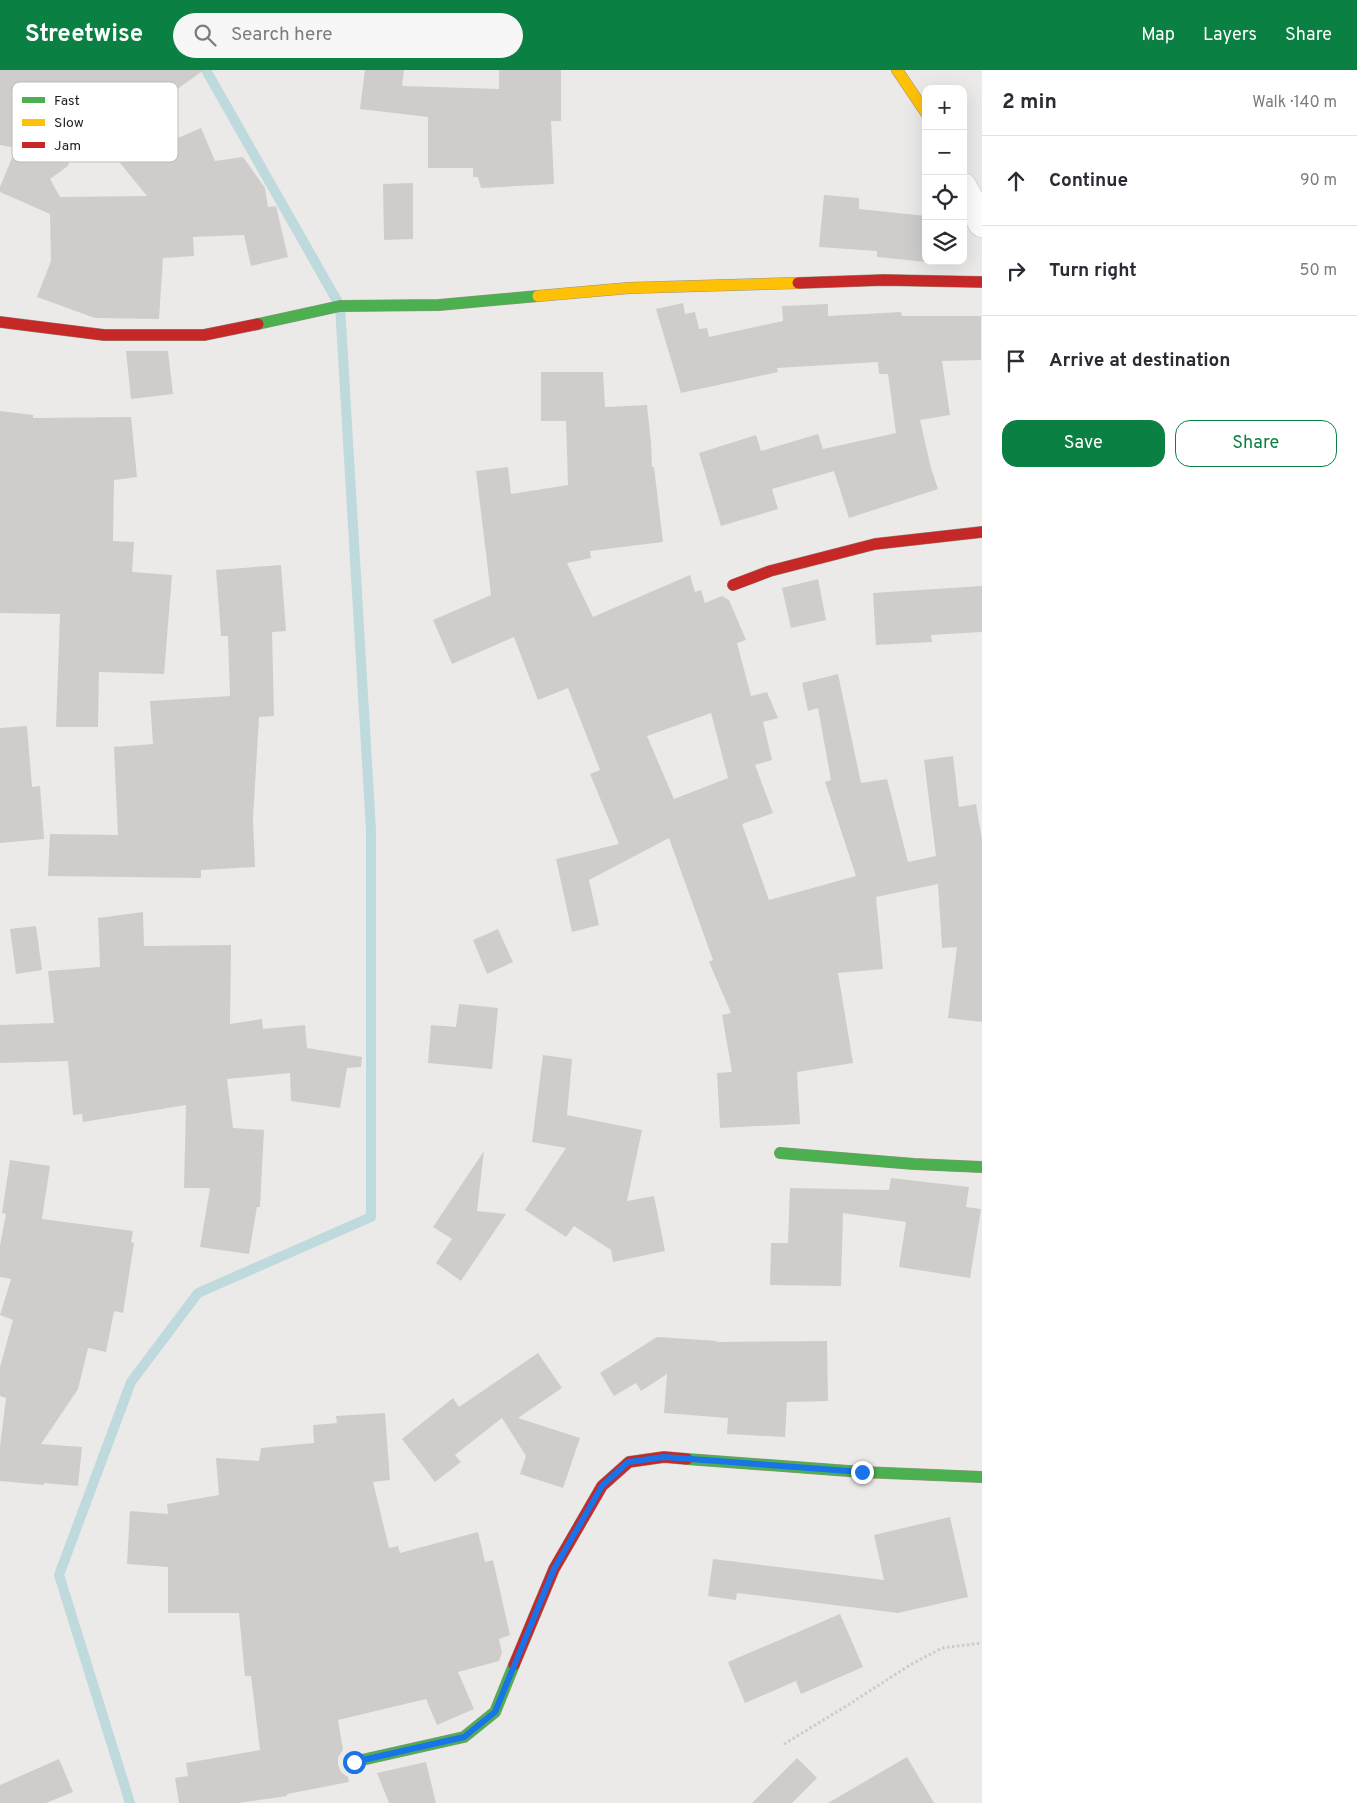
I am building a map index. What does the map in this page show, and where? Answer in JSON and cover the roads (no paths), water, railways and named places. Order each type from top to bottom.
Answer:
[{"type":"street","points":[[897,70],[922,107]]},
{"type":"street","points":[[967,195],[982,223]]},
{"type":"street","points":[[0,322],[104,335],[204,335],[340,306],[439,305],[639,288],[884,280],[982,282]]},
{"type":"street","points":[[732,586],[770,571],[875,544],[982,532]]},
{"type":"street","points":[[780,1153],[914,1164],[982,1167]]},
{"type":"street","points":[[354,1762],[464,1737],[495,1712],[554,1569],[602,1486],[628,1462],[664,1457],[862,1472],[982,1477]]},
{"type":"waterway","points":[[130,1803],[59,1575],[131,1382],[198,1293],[371,1217],[371,830],[340,306],[206,70]]}]
